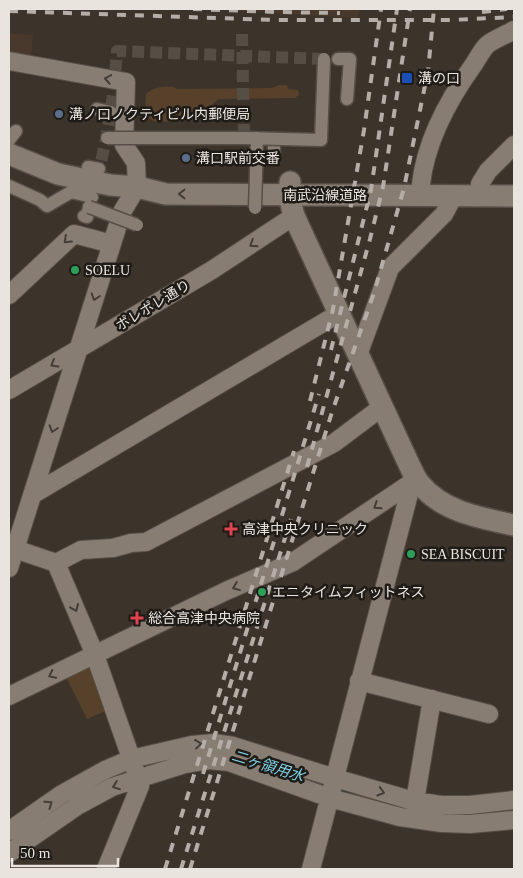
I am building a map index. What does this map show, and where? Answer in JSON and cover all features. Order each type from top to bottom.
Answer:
[{"type":"street","points":[[421,184],[422,170],[442,115],[464,77],[487,46],[514,30]]},
{"type":"street","points":[[108,138],[321,140],[324,59]]},
{"type":"street","points":[[338,59],[350,59],[347,99]]},
{"type":"street","points":[[9,61],[126,82],[124,144],[136,163],[137,187],[122,212],[9,568]]},
{"type":"street","points":[[97,109],[111,112]]},
{"type":"street","points":[[256,138],[254,208],[258,208]]},
{"type":"street","points":[[274,139],[274,155]]},
{"type":"street","points":[[480,184],[488,171],[513,149]]},
{"type":"street","name":"南武沿線道路","points":[[9,154],[58,174],[110,185],[137,187],[168,179],[290,188],[514,196]]},
{"type":"street","name":"南武沿線道路","points":[[290,188],[421,184],[514,185]]},
{"type":"street","points":[[9,186],[40,200],[45,207],[66,191],[92,197]]},
{"type":"street","points":[[290,188],[294,216],[338,314],[417,479],[435,498],[458,510],[488,520],[514,525]]},
{"type":"street","points":[[358,355],[390,268],[444,214],[454,195]]},
{"type":"street","points":[[86,217],[89,207],[133,221]]},
{"type":"street","name":"ポレポレ通り","points":[[9,390],[212,270],[294,216]]},
{"type":"street","points":[[9,295],[74,234],[112,244]]},
{"type":"street","points":[[32,495],[338,314]]},
{"type":"street","points":[[56,564],[81,550],[112,548],[131,543],[146,542],[334,443],[382,407]]},
{"type":"street","points":[[9,696],[226,591],[293,562],[417,479]]},
{"type":"street","points":[[311,869],[410,490],[417,479]]},
{"type":"street","points":[[15,549],[56,564],[95,654],[140,786],[106,869]]},
{"type":"street","points":[[360,681],[489,714]]},
{"type":"street","points":[[415,801],[432,699]]},
{"type":"street","points":[[9,832],[67,791],[105,770],[134,768],[192,745],[214,743],[233,746],[400,817],[442,823],[470,824],[514,820]]},
{"type":"street","points":[[9,853],[91,797],[112,787],[134,768]]},
{"type":"street","points":[[332,788],[441,805],[470,805],[514,800]]},
{"type":"street","points":[[67,791],[77,806]]},
{"type":"shaded area","points":[[207,9],[360,9],[357,18]]},
{"type":"shaded area","points":[[9,33],[33,35],[31,56],[9,52]]},
{"type":"shaded area","points":[[287,85],[288,89],[298,90],[299,95],[295,98],[219,99],[192,121],[155,122],[148,118],[145,112],[146,94],[159,88],[271,88]]},
{"type":"shaded area","points":[[92,663],[108,710],[87,719],[65,675]]},
{"type":"waterway","name":"二ヶ領用水","points":[[13,840],[70,799],[114,777],[150,764],[208,754],[227,753],[403,809],[444,814],[488,814],[514,811]]},
{"type":"tunnel","points":[[242,34],[244,138]]},
{"type":"tunnel","points":[[97,178],[110,115],[117,51],[324,59]]},
{"type":"railway","points":[[193,9],[340,13]]},
{"type":"railway","points":[[310,401],[333,309],[364,130],[381,9]]},
{"type":"railway","points":[[331,350],[371,190],[397,9]]},
{"type":"railway","points":[[307,467],[383,187],[410,9]]},
{"type":"railway","points":[[190,869],[332,412],[374,293],[404,188],[428,71],[434,9]]},
{"type":"railway","points":[[482,12],[507,9]]},
{"type":"railway","points":[[9,11],[275,20],[451,20],[514,17]]},
{"type":"railway","points":[[203,774],[319,394]]},
{"type":"railway","points":[[165,869],[294,451]]},
{"type":"railway","points":[[181,869],[291,519]]},
{"type":"place","name":"溝の口","points":[[407,78]]},
{"type":"place","name":"溝ノ口ノクティビル内郵便局","points":[[59,114]]},
{"type":"place","name":"溝口駅前交番","points":[[186,158]]},
{"type":"place","name":"SOELU","points":[[75,270]]},
{"type":"place","name":"高津中央クリニック","points":[[231,529]]},
{"type":"place","name":"SEA BISCUIT","points":[[411,554]]},
{"type":"place","name":"エニタイムフィットネス","points":[[262,592]]},
{"type":"place","name":"総合高津中央病院","points":[[137,618]]}]
